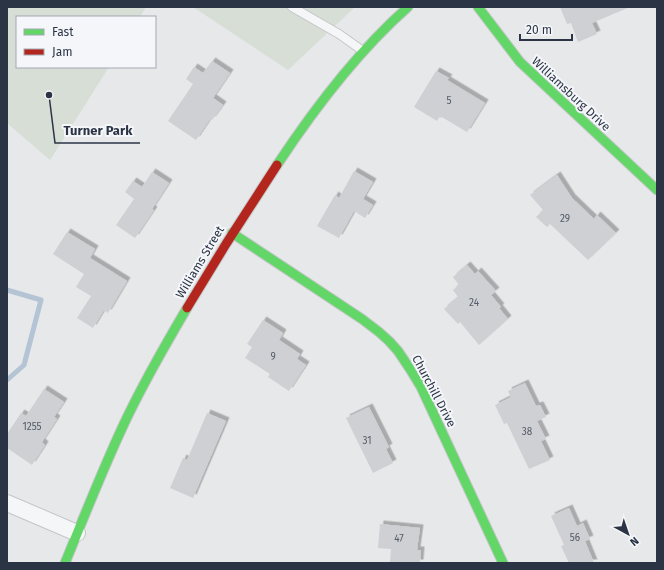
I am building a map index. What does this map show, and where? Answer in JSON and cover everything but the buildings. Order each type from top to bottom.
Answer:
[{"type":"street","name":"Williams Street","points":[[65,563],[110,454],[133,406],[190,301],[232,233],[309,117],[363,52],[408,7]]},
{"type":"street","name":"Williamsburg Drive","points":[[478,7],[520,62],[546,88],[657,190]]},
{"type":"street","name":"Churchill Drive","points":[[232,233],[362,319],[389,340],[410,367],[421,387],[504,563]]},
{"type":"street","points":[[7,503],[78,533]]},
{"type":"lane","points":[[292,7],[339,34],[363,52]]},
{"type":"shaded area","points":[[7,7],[146,7],[141,16],[16,16],[16,68],[108,68],[50,160],[7,123]]},
{"type":"shaded area","points":[[193,7],[355,7],[288,70]]},
{"type":"waterway","points":[[7,290],[41,300],[24,365],[7,380]]},
{"type":"traffic: fast","points":[[277,165],[321,102],[337,82],[371,43],[408,7]]},
{"type":"traffic: fast","points":[[478,7],[520,62],[657,190]]},
{"type":"traffic: fast","points":[[232,233],[362,319],[379,332],[398,351],[421,387],[503,563]]},
{"type":"traffic: fast","points":[[65,563],[100,477],[130,411],[187,308]]},
{"type":"traffic: jam","points":[[187,308],[277,165]]},
{"type":"place","name":"Turner Park","points":[[49,95]]}]
